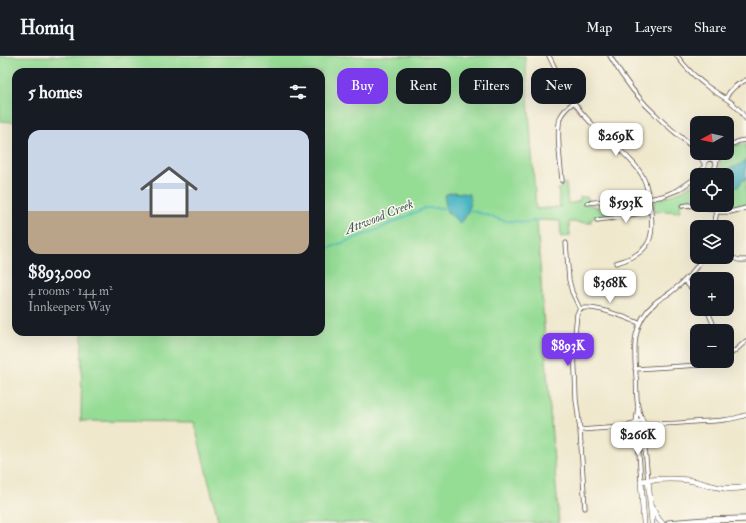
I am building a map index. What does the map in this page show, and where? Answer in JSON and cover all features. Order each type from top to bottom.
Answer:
[{"type":"main road","points":[[669,523],[746,519]]},
{"type":"street","points":[[549,56],[556,68]]},
{"type":"street","points":[[610,56],[623,78],[644,103],[660,120],[690,145]]},
{"type":"street","points":[[677,56],[700,81],[738,107],[746,119]]},
{"type":"street","points":[[726,98],[735,86],[746,80]]},
{"type":"street","points":[[562,181],[558,125],[563,111],[572,104]]},
{"type":"street","points":[[576,104],[586,118],[639,170],[646,183],[653,226],[649,240],[646,246],[636,255],[616,263]]},
{"type":"street","points":[[734,144],[746,140]]},
{"type":"street","points":[[702,160],[706,168]]},
{"type":"street","points":[[702,168],[708,160]]},
{"type":"street","points":[[712,160],[714,161],[716,166]]},
{"type":"street","points":[[713,168],[716,166],[718,160]]},
{"type":"street","points":[[587,203],[612,200],[649,199],[670,194],[690,182]]},
{"type":"street","points":[[682,206],[690,205]]},
{"type":"street","points":[[734,211],[746,208]]},
{"type":"street","points":[[597,220],[622,217],[651,210]]},
{"type":"street","points":[[566,242],[568,272],[574,298],[580,309]]},
{"type":"street","points":[[734,258],[746,260]]},
{"type":"street","points":[[644,523],[638,439],[635,431],[638,406],[634,341],[639,323],[648,310],[654,303],[673,291],[685,280],[698,264]]},
{"type":"street","points":[[685,280],[690,286]]},
{"type":"street","points":[[580,309],[586,308],[616,314],[639,323]]},
{"type":"street","points":[[580,309],[576,319],[574,345],[576,399],[586,508]]},
{"type":"street","points":[[734,351],[746,341]]},
{"type":"street","points":[[635,369],[690,366]]},
{"type":"street","points":[[638,406],[644,422],[645,430],[644,438],[652,523]]},
{"type":"street","points":[[622,427],[640,434],[645,430],[658,425],[727,419],[746,414]]},
{"type":"street","points":[[580,430],[622,427],[639,421],[658,425]]},
{"type":"street","points":[[641,481],[680,479],[722,488],[735,489],[746,487]]},
{"type":"street","points":[[650,505],[662,523]]},
{"type":"green space","points":[[0,56],[525,56],[536,209],[560,207],[558,189],[561,188],[561,184],[566,183],[568,204],[580,201],[580,197],[587,197],[590,200],[587,203],[588,205],[593,205],[596,208],[598,208],[599,204],[601,203],[648,200],[649,208],[633,214],[611,218],[607,213],[605,213],[602,217],[591,219],[591,223],[569,222],[570,236],[561,237],[560,221],[537,220],[559,523],[219,523],[194,422],[81,421],[82,336],[325,336],[325,68],[12,68],[12,122],[0,121]]},
{"type":"green space","points":[[746,143],[746,205],[734,208],[734,168],[720,168],[719,166],[720,160],[734,160],[734,146]]},
{"type":"green space","points":[[690,185],[690,202],[686,199],[684,203],[680,204],[681,211],[654,212],[653,203]]},
{"type":"water","points":[[746,159],[746,179],[742,181],[738,187],[734,187],[734,168],[732,168],[741,164]]},
{"type":"water","points":[[453,192],[469,194],[470,201],[468,210],[461,223],[447,212],[444,195]]},
{"type":"waterway","name":"Attwood Creek","points":[[325,249],[379,229],[425,208],[447,208]]},
{"type":"waterway","name":"Attwood Creek","points":[[466,209],[506,221],[529,222],[540,220]]}]
